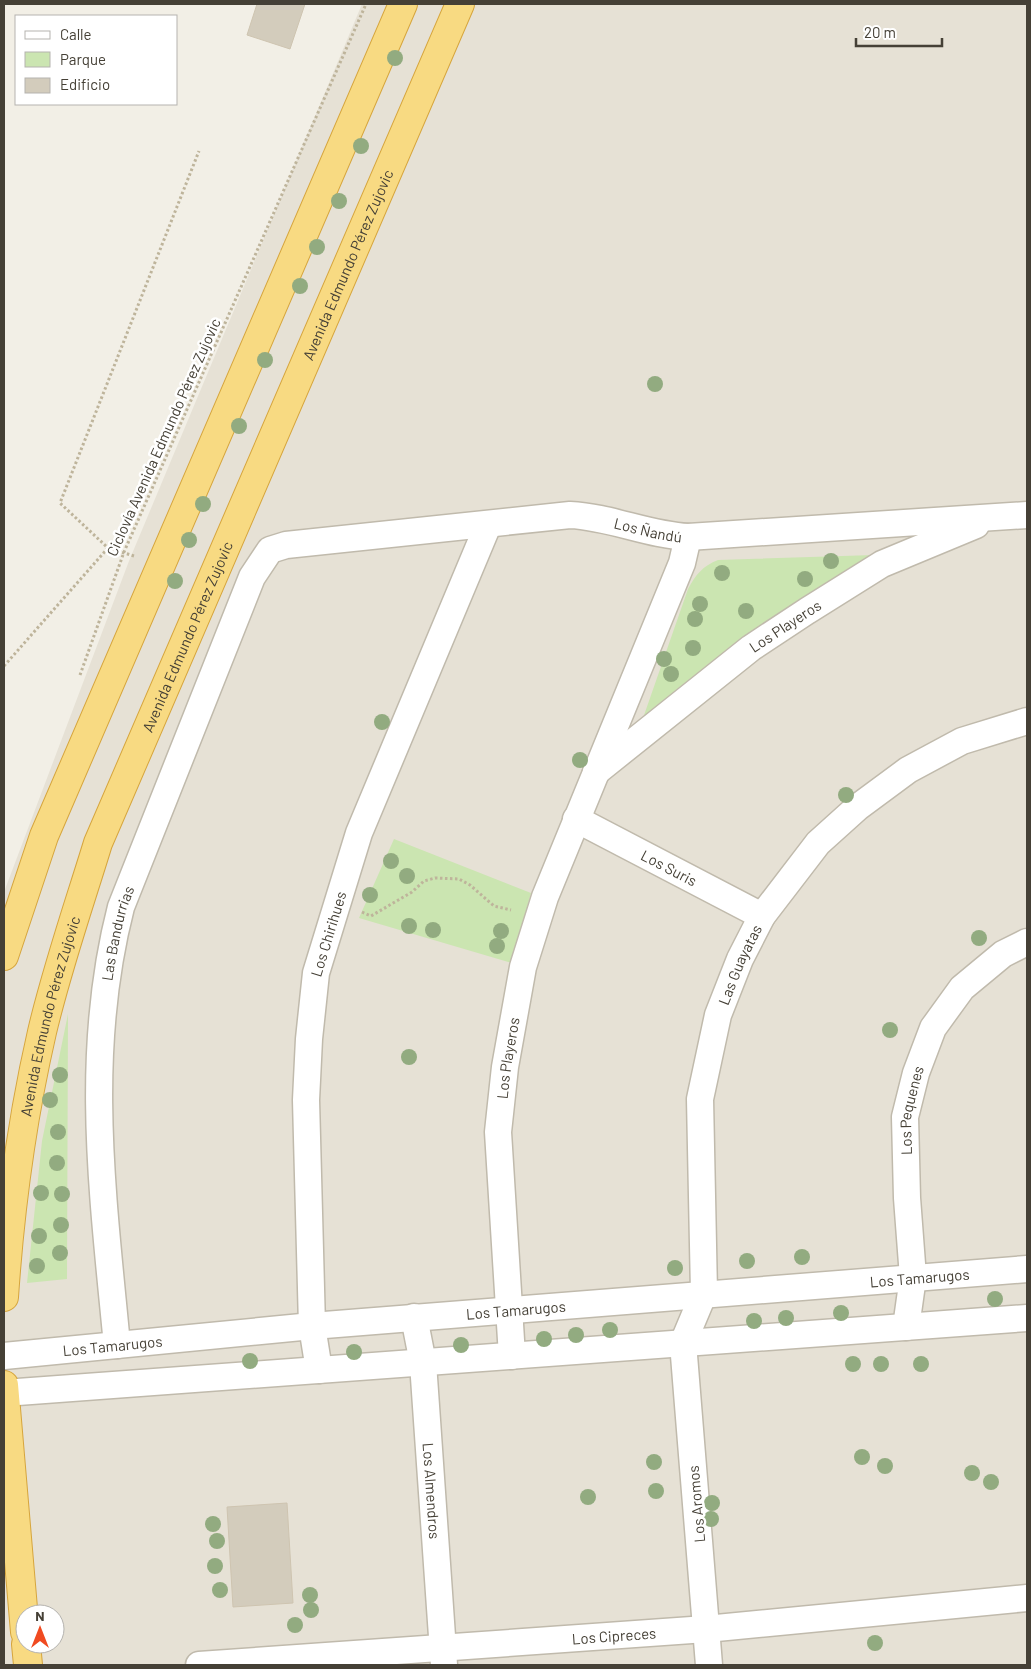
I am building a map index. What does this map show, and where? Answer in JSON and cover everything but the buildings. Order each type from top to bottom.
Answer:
[{"type":"highway","points":[[4,956],[44,836],[403,4]]},
{"type":"highway","name":"Avenida Edmundo Pérez Zujovic","points":[[4,1297],[8,1242],[26,1105],[56,979],[98,843],[460,4]]},
{"type":"highway","points":[[4,1390],[23,1604]]},
{"type":"street","name":"Los Ñandú","points":[[270,550],[286,545],[570,515],[594,516],[663,536],[688,537],[1027,515]]},
{"type":"street","name":"Los Playeros","points":[[594,774],[751,648],[815,606],[882,564],[998,516]]},
{"type":"street","name":"Los Chirihues","points":[[319,1370],[312,1326],[306,1100],[309,1039],[316,973],[359,832],[488,525]]},
{"type":"street","name":"Los Playeros","points":[[512,1356],[498,1132],[506,1068],[522,974],[539,916],[594,774],[682,563],[688,537]]},
{"type":"street","name":"Las Bandurrias","points":[[117,1345],[103,1194],[99,1109],[99,1045],[111,948],[121,907],[252,577],[270,550]]},
{"type":"street","name":"Las Guayatas","points":[[682,1343],[704,1293],[700,1099],[718,1015],[740,958],[762,916],[818,842],[858,807],[908,770],[962,741],[1027,721]]},
{"type":"street","name":"Los Suris","points":[[576,819],[762,916]]},
{"type":"street","name":"Los Pequenes","points":[[906,1327],[913,1277],[907,1198],[905,1117],[916,1073],[933,1028],[962,988],[1003,954],[1027,942]]},
{"type":"street","name":"Los Tamarugos","points":[[4,1356],[414,1317],[1027,1268]]},
{"type":"street","name":"Los Almendros","points":[[414,1317],[423,1363],[443,1656]]},
{"type":"street","points":[[4,1390],[423,1363],[1027,1318]]},
{"type":"street","name":"Los Aromos","points":[[682,1343],[709,1665]]},
{"type":"street","name":"Los Cipreces","points":[[199,1665],[443,1656],[1027,1598]]},
{"type":"path","name":"Ciclovía Avenida Edmundo Pérez Zujovic","points":[[77,682],[124,552],[366,4]]},
{"type":"path","points":[[4,666],[108,548],[60,502],[199,151]]},
{"type":"path","points":[[339,896],[371,916],[412,892],[424,881],[447,877],[459,879],[470,885],[494,906],[539,916]]},
{"type":"shaded area","points":[[362,4],[1027,4],[1027,1665],[4,1665],[4,892],[129,561]]},
{"type":"green space","points":[[874,555],[746,636],[642,721],[688,589],[704,568],[718,560]]},
{"type":"green space","points":[[394,839],[531,893],[512,963],[359,918]]},
{"type":"green space","points":[[68,1014],[67,1279],[27,1283],[42,1141]]}]
